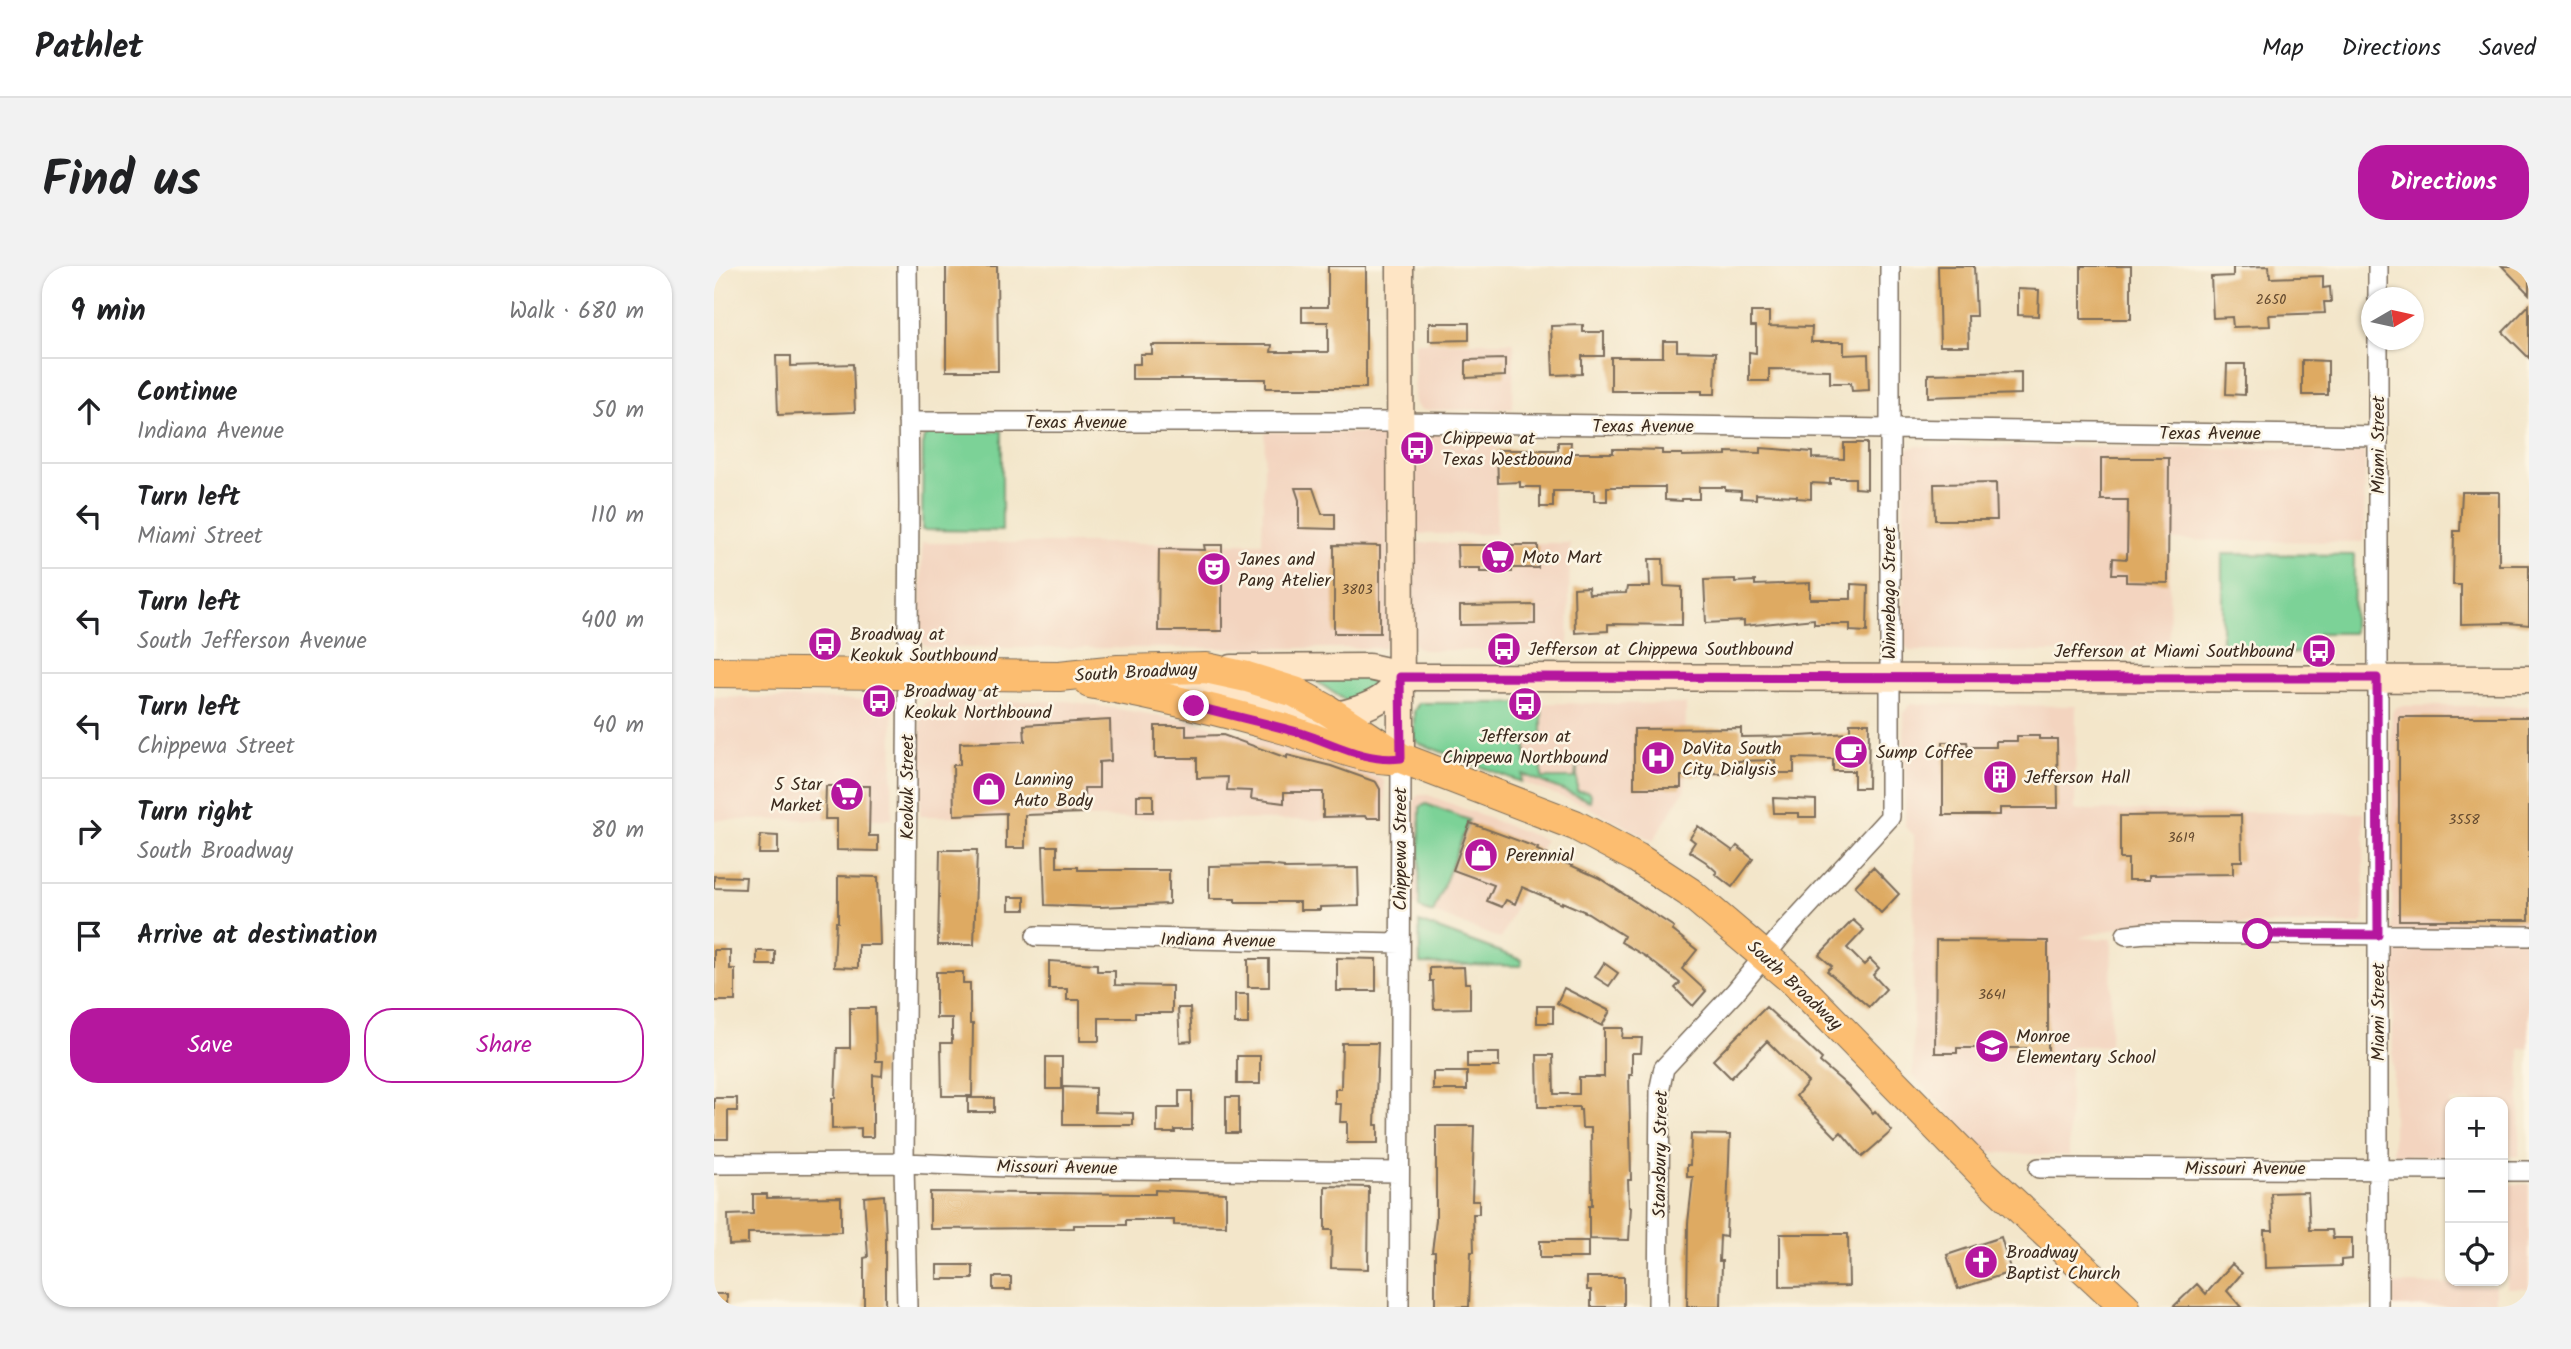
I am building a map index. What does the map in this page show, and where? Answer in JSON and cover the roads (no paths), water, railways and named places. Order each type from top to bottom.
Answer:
[{"type":"main road","name":"Chippewa Street","points":[[1400,266],[1401,758]]},
{"type":"main road","points":[[1206,668],[1369,667],[1400,677],[2529,679]]},
{"type":"main road","name":"South Broadway","points":[[714,673],[1059,676],[1118,670],[1206,668],[1295,692],[1336,715],[1401,758],[1575,825],[1625,851],[1689,892],[1766,956],[1828,1014],[1981,1172],[2125,1307]]},
{"type":"main road","name":"South Broadway","points":[[1059,676],[1157,696],[1276,726],[1371,758],[1401,758]]},
{"type":"main road","points":[[1157,696],[1195,691],[1298,716],[1336,715],[1383,699],[1400,677]]},
{"type":"street","name":"Keokuk Street","points":[[907,266],[909,505],[904,1163],[907,1307]]},
{"type":"street","name":"Winnebago Street","points":[[1766,956],[1785,931],[1890,817],[1890,266]]},
{"type":"street","points":[[2378,266],[2378,287]]},
{"type":"street","name":"Miami Street","points":[[2378,350],[2378,1307]]},
{"type":"street","name":"Texas Avenue","points":[[908,422],[1400,422],[2378,436]]},
{"type":"street","name":"Chippewa Street","points":[[1399,1307],[1401,758]]},
{"type":"street","points":[[2126,935],[2529,936]]},
{"type":"street","name":"Indiana Avenue","points":[[1036,936],[1400,943]]},
{"type":"street","name":"Stansbury Street","points":[[1658,1307],[1661,1078],[1664,1068],[1766,956]]},
{"type":"street","name":"Missouri Avenue","points":[[714,1164],[904,1163],[1034,1168],[1399,1172]]},
{"type":"street","name":"Missouri Avenue","points":[[2039,1168],[2445,1170]]},
{"type":"street","points":[[2508,1171],[2529,1171]]},
{"type":"place","name":"Chippewa at Texas Westbound","points":[[1417,448]]},
{"type":"place","name":"Moto Mart","points":[[1498,557]]},
{"type":"place","name":"Janes and Pang Atelier","points":[[1214,569]]},
{"type":"place","name":"Broadway at Keokuk Southbound","points":[[825,644]]},
{"type":"place","name":"Jefferson at Chippewa Southbound","points":[[1504,649]]},
{"type":"place","name":"Jefferson at Miami Southbound","points":[[2319,651]]},
{"type":"place","name":"Broadway at Keokuk Northbound","points":[[879,701]]},
{"type":"place","name":"Jefferson at Chippewa Northbound","points":[[1525,704]]},
{"type":"place","name":"Sump Coffee","points":[[1851,752]]},
{"type":"place","name":"DaVita South City Dialysis","points":[[1658,758]]},
{"type":"place","name":"Jefferson Hall","points":[[2000,777]]},
{"type":"place","name":"Lanning Auto Body","points":[[989,789]]},
{"type":"place","name":"5 Star Market","points":[[847,794]]},
{"type":"place","name":"Perennial","points":[[1481,855]]},
{"type":"place","name":"Monroe Elementary School","points":[[1992,1046]]},
{"type":"place","name":"Broadway Baptist Church","points":[[1981,1262]]}]
